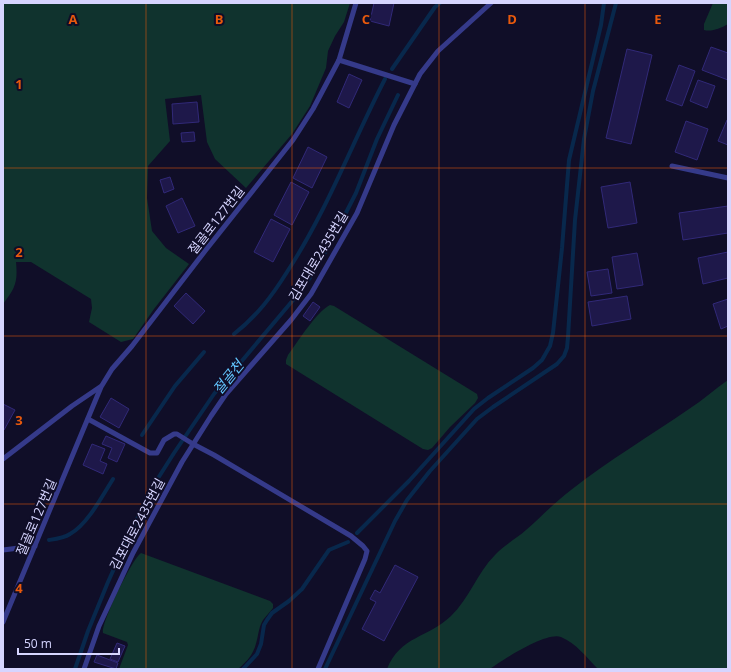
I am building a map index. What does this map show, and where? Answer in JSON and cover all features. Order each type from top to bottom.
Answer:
[{"type":"lane","name":"절골로127번길","points":[[3,622],[101,387],[112,369],[132,346],[204,251],[293,140],[313,109],[339,60],[356,3]]},
{"type":"lane","name":"김포대로2435번길","points":[[84,669],[99,626],[133,553],[192,443],[226,394],[311,294],[357,212],[394,125],[420,74],[438,51],[491,3]]},
{"type":"lane","points":[[339,60],[415,84]]},
{"type":"lane","points":[[672,166],[728,178]]},
{"type":"lane","name":"절골로127번길","points":[[3,459],[72,406],[101,387]]},
{"type":"lane","points":[[88,420],[150,453],[157,453],[164,440],[171,435],[177,434],[351,536],[363,546],[367,551],[365,559],[318,669]]},
{"type":"lane","points":[[3,550],[35,546]]},
{"type":"green space","points":[[3,3],[350,3],[344,22],[328,51],[326,68],[310,106],[292,134],[246,188],[215,159],[207,142],[201,95],[165,99],[170,141],[148,166],[147,198],[152,231],[166,248],[189,264],[133,339],[121,342],[89,322],[92,308],[91,299],[31,262],[16,262],[15,285],[3,304]]},
{"type":"green space","points":[[713,3],[728,3],[728,24],[713,30],[704,30],[704,24]]},
{"type":"green space","points":[[330,305],[334,306],[477,394],[478,398],[475,403],[450,427],[432,448],[428,450],[423,449],[286,364],[288,355],[308,328],[319,314]]},
{"type":"green space","points":[[728,380],[728,669],[598,669],[572,643],[561,637],[554,636],[525,647],[490,669],[387,669],[399,650],[415,638],[433,629],[451,616],[463,602],[483,570],[495,555],[526,530],[559,499],[600,468],[694,406]]},
{"type":"green space","points":[[141,553],[270,601],[273,604],[273,608],[261,624],[252,654],[238,669],[119,669],[128,645],[127,642],[103,633],[104,627],[124,578]]},
{"type":"building","points":[[374,3],[394,3],[389,26],[370,21]]},
{"type":"building","points":[[711,47],[728,53],[728,80],[702,70]]},
{"type":"building","points":[[627,49],[652,55],[631,144],[606,138]]},
{"type":"building","points":[[679,65],[695,71],[682,106],[666,100]]},
{"type":"building","points":[[349,74],[362,80],[349,108],[337,102]]},
{"type":"building","points":[[698,80],[715,86],[707,108],[690,101]]},
{"type":"building","points":[[197,102],[199,122],[173,124],[172,104]]},
{"type":"building","points":[[727,120],[728,121],[728,145],[718,141]]},
{"type":"building","points":[[686,121],[708,129],[697,160],[675,152]]},
{"type":"building","points":[[194,132],[195,141],[182,142],[181,133]]},
{"type":"building","points":[[308,147],[327,157],[312,188],[293,178]]},
{"type":"building","points":[[170,177],[174,189],[164,193],[160,180]]},
{"type":"building","points":[[291,182],[309,192],[292,225],[274,215]]},
{"type":"building","points":[[630,182],[637,223],[608,228],[601,187]]},
{"type":"building","points":[[182,198],[195,226],[178,233],[166,206]]},
{"type":"building","points":[[728,206],[728,233],[683,240],[679,213]]},
{"type":"building","points":[[271,219],[290,229],[273,262],[254,252]]},
{"type":"building","points":[[728,252],[728,278],[703,284],[698,258]]},
{"type":"building","points":[[637,253],[643,285],[617,289],[612,257]]},
{"type":"building","points":[[608,269],[612,293],[591,296],[587,272]]},
{"type":"building","points":[[186,293],[205,311],[193,324],[174,306]]},
{"type":"building","points":[[627,296],[631,319],[592,326],[588,302]]},
{"type":"building","points":[[728,299],[728,326],[721,329],[713,304]]},
{"type":"building","points":[[313,302],[320,307],[310,321],[303,316]]},
{"type":"building","points":[[111,398],[129,409],[119,428],[100,417]]},
{"type":"building","points":[[3,404],[15,410],[4,430],[3,430]]},
{"type":"building","points":[[106,436],[125,444],[117,462],[108,458],[112,448],[102,444]]},
{"type":"building","points":[[92,444],[105,449],[100,461],[107,464],[103,474],[83,465]]},
{"type":"building","points":[[395,565],[418,577],[384,641],[362,629],[376,602],[370,599],[375,590],[380,593]]},
{"type":"building","points":[[117,643],[125,646],[118,662],[110,659]]},
{"type":"building","points":[[97,655],[118,663],[116,669],[94,662]]},
{"type":"waterway","points":[[392,69],[435,7],[440,3]]},
{"type":"waterway","points":[[357,533],[409,481],[474,409],[533,368],[542,360],[550,346],[553,333],[562,248],[569,160],[601,25],[604,3]]},
{"type":"waterway","points":[[325,669],[395,521],[407,500],[430,471],[477,419],[557,364],[564,356],[567,348],[575,220],[584,139],[593,91],[616,3]]},
{"type":"waterway","points":[[234,334],[257,313],[270,297],[301,249],[327,201],[385,79]]},
{"type":"waterway","name":"절골천","points":[[75,669],[88,631],[108,582],[155,483],[214,394],[299,293],[311,276],[330,244],[356,193],[377,139],[398,95]]},
{"type":"waterway","points":[[142,435],[175,386],[204,352]]},
{"type":"waterway","points":[[49,540],[60,538],[76,530],[94,509],[113,479]]},
{"type":"waterway","points":[[243,669],[257,654],[261,644],[264,625],[272,613],[289,601],[302,589],[329,550],[348,542]]}]
